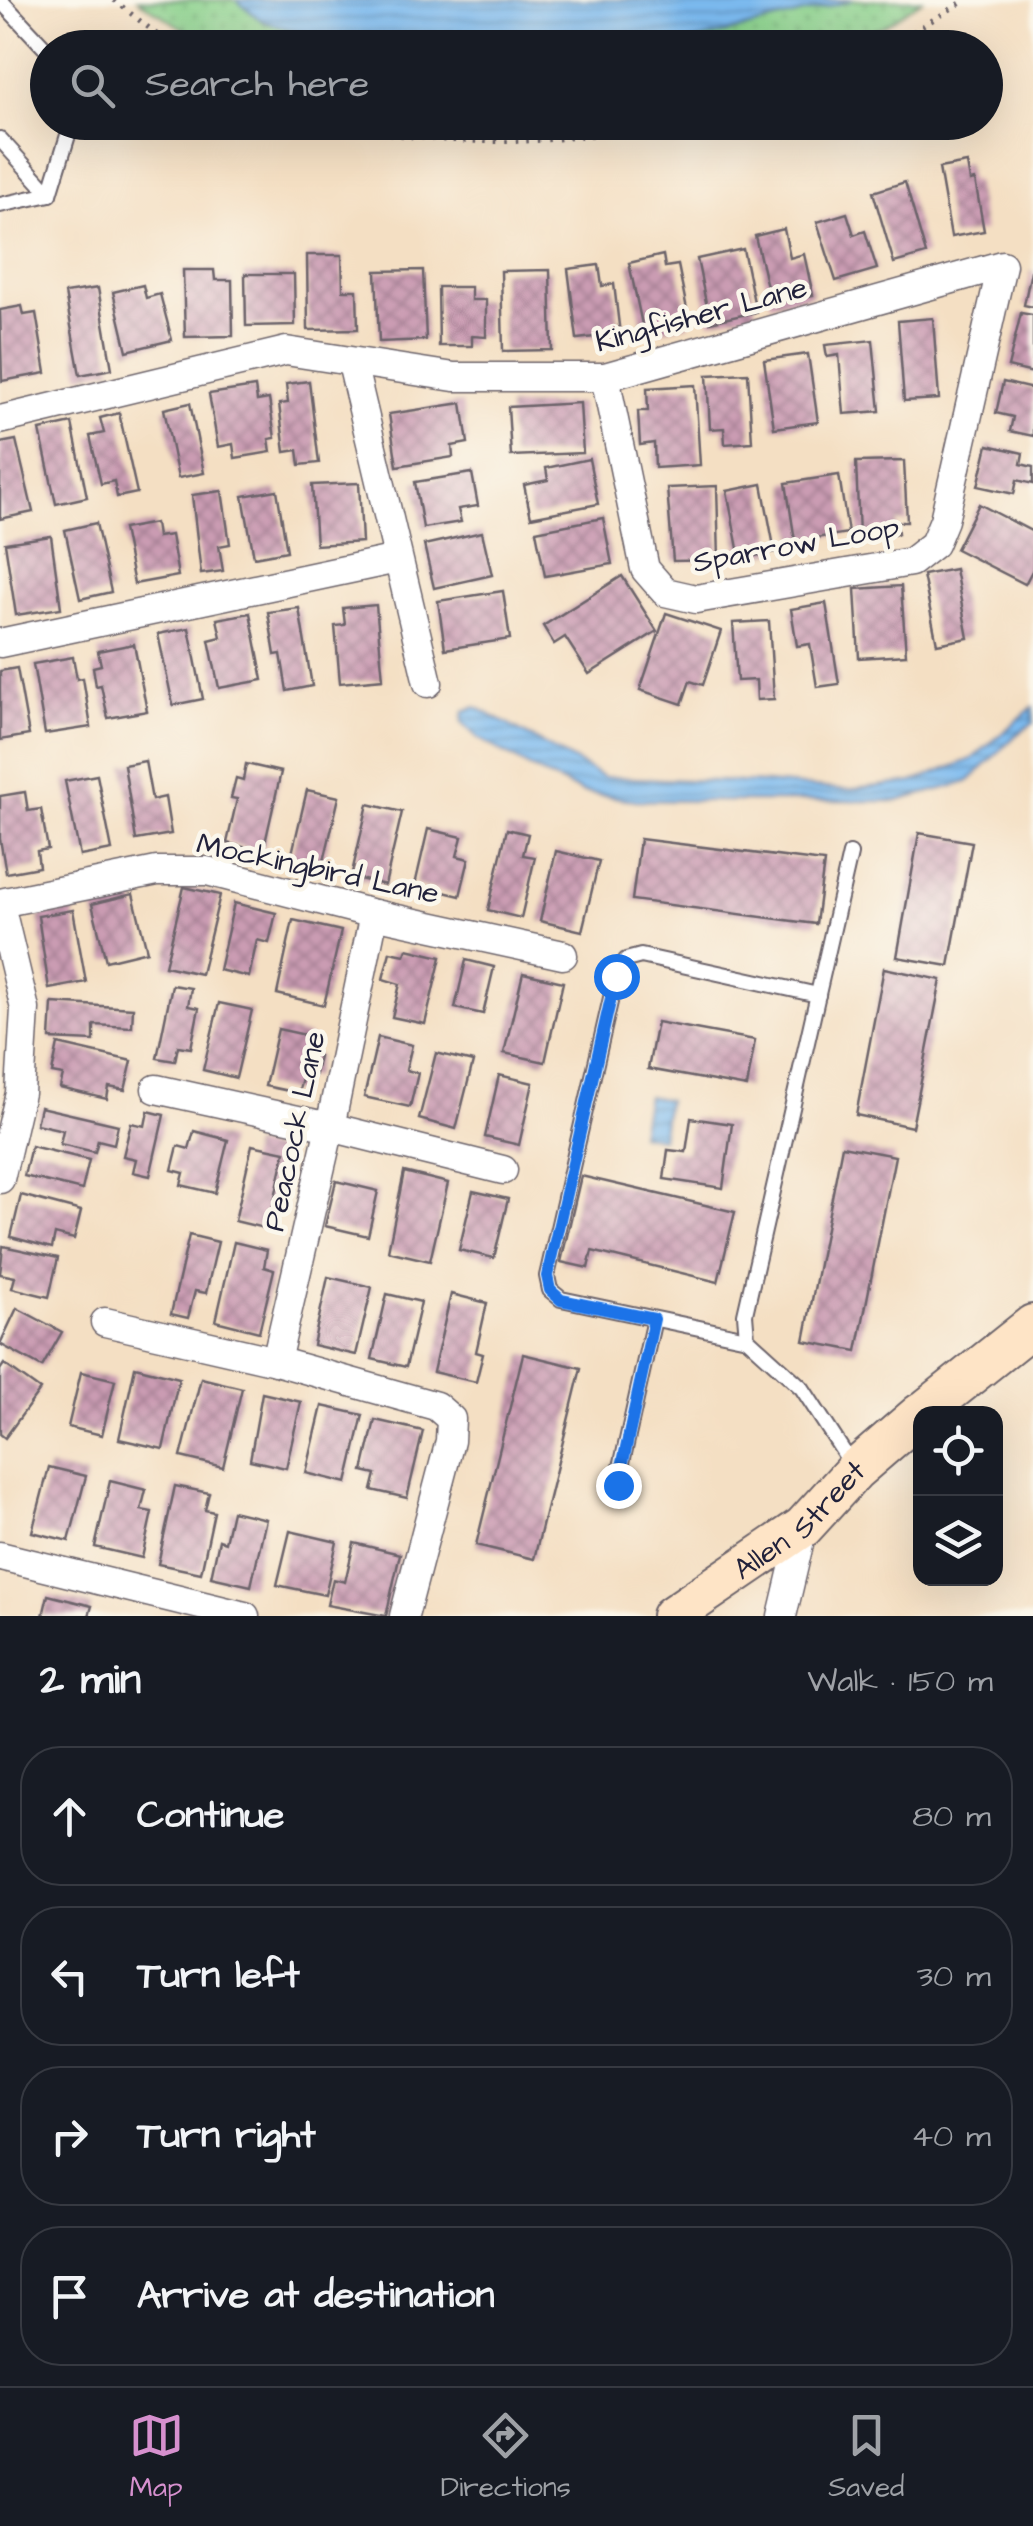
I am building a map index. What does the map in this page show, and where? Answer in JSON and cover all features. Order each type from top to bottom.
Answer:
[{"type":"street","name":"Kingfisher Lane","points":[[0,420],[286,351],[454,377],[605,378],[1002,265]]},
{"type":"street","name":"Sparrow Loop","points":[[605,378],[646,569],[665,592],[696,599],[911,562],[934,544],[944,520],[1002,265]]},
{"type":"street","points":[[352,363],[428,683]]},
{"type":"street","points":[[0,643],[397,559]]},
{"type":"street","name":"Mockingbird Lane","points":[[0,904],[157,871],[207,871],[374,914],[562,955]]},
{"type":"street","points":[[0,904],[25,1009],[20,1093],[0,1179]]},
{"type":"street","name":"Peacock Lane","points":[[276,1361],[374,914]]},
{"type":"street","points":[[156,1088],[330,1126],[503,1170]]},
{"type":"street","points":[[105,1322],[276,1361],[436,1406],[452,1419],[450,1441],[404,1616]]},
{"type":"street","name":"Allen Street","points":[[931,1406],[1033,1325]]},
{"type":"street","name":"Allen Street","points":[[672,1616],[803,1527],[855,1470],[913,1421]]},
{"type":"street","points":[[782,1616],[803,1527]]},
{"type":"street","points":[[0,1556],[245,1616]]},
{"type":"lane","points":[[0,0],[30,32]]},
{"type":"lane","points":[[0,139],[50,194]]},
{"type":"lane","points":[[50,194],[66,140]]},
{"type":"lane","points":[[0,205],[50,194]]},
{"type":"lane","points":[[748,1338],[746,1314],[850,854]]},
{"type":"lane","points":[[818,995],[641,956],[626,960],[616,976],[547,1276],[550,1290],[561,1300],[748,1338],[802,1388],[855,1470]]},
{"type":"lane","points":[[618,1485],[654,1319]]},
{"type":"path","points":[[114,0],[152,30]]},
{"type":"path","points":[[916,30],[966,0]]},
{"type":"green space","points":[[138,0],[236,0],[263,21],[292,30],[185,30]]},
{"type":"green space","points":[[853,0],[922,0],[872,30],[737,30]]},
{"type":"water","points":[[236,0],[853,0],[737,30],[291,30],[262,21]]},
{"type":"water","points":[[476,707],[603,777],[847,790],[913,782],[972,759],[1033,707],[1033,723],[968,782],[897,801],[634,800],[582,792],[478,738],[462,722],[464,711]]},
{"type":"water","points":[[647,1096],[667,1100],[661,1138],[640,1134]]},
{"type":"building","points":[[967,163],[970,181],[975,180],[984,231],[951,237],[939,168]]},
{"type":"building","points":[[905,182],[926,254],[894,263],[873,192]]},
{"type":"building","points":[[847,213],[854,235],[865,231],[877,269],[836,281],[817,222]]},
{"type":"building","points":[[784,229],[790,258],[804,254],[813,295],[771,304],[755,236]]},
{"type":"building","points":[[743,249],[756,312],[710,322],[697,259]]},
{"type":"building","points":[[307,255],[342,255],[343,290],[357,290],[358,329],[308,330]]},
{"type":"building","points":[[663,255],[665,267],[678,265],[690,324],[644,334],[629,263]]},
{"type":"building","points":[[599,265],[602,286],[614,284],[620,334],[577,339],[568,269]]},
{"type":"building","points":[[183,270],[214,270],[215,280],[232,280],[233,336],[185,337]]},
{"type":"building","points":[[423,270],[426,340],[379,342],[376,271]]},
{"type":"building","points":[[550,270],[552,350],[503,351],[501,271]]},
{"type":"building","points":[[1033,271],[1033,307],[1024,305]]},
{"type":"building","points":[[245,274],[294,274],[295,325],[246,326]]},
{"type":"building","points":[[143,285],[146,298],[160,294],[172,340],[127,351],[113,292]]},
{"type":"building","points":[[438,287],[471,287],[471,300],[486,300],[486,337],[472,336],[472,346],[439,346]]},
{"type":"building","points":[[98,288],[112,369],[80,375],[65,293]]},
{"type":"building","points":[[22,306],[24,315],[36,313],[46,373],[2,381],[0,310]]},
{"type":"building","points":[[1021,313],[1033,315],[1033,373],[1008,367]]},
{"type":"building","points":[[933,318],[939,399],[904,401],[898,321]]},
{"type":"building","points":[[873,340],[880,411],[844,414],[839,355],[827,357],[825,345]]},
{"type":"building","points":[[808,354],[818,422],[774,428],[764,360]]},
{"type":"building","points":[[748,373],[752,442],[725,444],[724,428],[710,429],[707,375]]},
{"type":"building","points":[[309,381],[319,463],[300,465],[298,450],[285,452],[279,404],[288,403],[286,384]]},
{"type":"building","points":[[1003,382],[1033,389],[1033,436],[1010,431],[1013,417],[996,413]]},
{"type":"building","points":[[695,385],[700,465],[655,468],[654,443],[640,445],[638,411],[648,411],[647,388]]},
{"type":"building","points":[[255,387],[257,401],[269,399],[275,438],[269,439],[271,452],[235,458],[233,444],[218,447],[209,394]]},
{"type":"building","points":[[190,403],[204,473],[178,478],[164,409]]},
{"type":"building","points":[[462,403],[468,443],[452,446],[453,457],[397,466],[389,414]]},
{"type":"building","points":[[580,403],[583,453],[511,456],[508,407]]},
{"type":"building","points":[[119,413],[137,493],[117,497],[114,481],[101,484],[90,436],[104,433],[100,418]]},
{"type":"building","points":[[72,423],[87,497],[56,504],[40,430]]},
{"type":"building","points":[[16,440],[33,512],[0,519],[0,443]]},
{"type":"building","points":[[988,445],[1023,453],[1021,464],[1033,467],[1033,484],[1017,480],[1014,494],[978,486]]},
{"type":"building","points":[[589,459],[598,504],[531,517],[524,485],[548,480],[546,468]]},
{"type":"building","points":[[904,461],[907,522],[897,522],[898,534],[859,535],[856,462]]},
{"type":"building","points":[[472,473],[478,506],[458,509],[461,522],[423,528],[415,482]]},
{"type":"building","points":[[839,475],[848,533],[795,541],[786,483]]},
{"type":"building","points":[[359,483],[362,542],[316,545],[312,485]]},
{"type":"building","points":[[762,484],[775,552],[740,559],[727,491]]},
{"type":"building","points":[[717,486],[719,560],[673,561],[667,488]]},
{"type":"building","points":[[277,490],[287,551],[254,557],[243,496]]},
{"type":"building","points":[[222,491],[230,544],[219,546],[223,571],[201,574],[192,495]]},
{"type":"building","points":[[979,504],[1033,532],[1033,569],[1025,584],[956,549]]},
{"type":"building","points":[[603,518],[612,564],[545,576],[536,531]]},
{"type":"building","points":[[96,523],[111,592],[80,599],[65,530]]},
{"type":"building","points":[[155,523],[157,537],[171,535],[178,576],[134,584],[123,529]]},
{"type":"building","points":[[482,532],[492,575],[434,588],[424,545]]},
{"type":"building","points":[[51,536],[61,608],[16,615],[5,543]]},
{"type":"building","points":[[955,569],[968,638],[937,644],[923,575]]},
{"type":"building","points":[[622,576],[657,631],[589,674],[565,637],[554,644],[543,626]]},
{"type":"building","points":[[901,586],[906,655],[859,658],[855,589]]},
{"type":"building","points":[[503,591],[510,639],[445,649],[438,601]]},
{"type":"building","points":[[826,603],[839,684],[817,687],[810,644],[797,646],[791,609]]},
{"type":"building","points":[[376,605],[383,679],[340,683],[335,626],[345,625],[343,608]]},
{"type":"building","points":[[299,608],[312,686],[287,691],[281,654],[275,655],[268,612]]},
{"type":"building","points":[[250,613],[263,680],[219,688],[209,640],[221,637],[217,619]]},
{"type":"building","points":[[666,613],[721,631],[703,685],[690,681],[682,704],[640,690]]},
{"type":"building","points":[[769,621],[774,699],[757,700],[756,680],[737,681],[733,623]]},
{"type":"building","points":[[189,628],[203,699],[173,705],[158,634]]},
{"type":"building","points":[[134,644],[147,711],[108,718],[93,667],[101,665],[98,651]]},
{"type":"building","points":[[73,657],[77,679],[83,678],[91,727],[45,734],[33,664]]},
{"type":"building","points":[[17,668],[29,735],[0,740],[0,671]]},
{"type":"building","points":[[145,761],[152,800],[165,797],[171,834],[136,840],[124,765]]},
{"type":"building","points":[[246,764],[281,772],[263,852],[227,843],[237,799],[231,798],[236,778],[243,780]]},
{"type":"building","points":[[97,775],[112,850],[80,856],[65,781]]},
{"type":"building","points":[[307,790],[339,797],[322,870],[290,862]]},
{"type":"building","points":[[25,792],[28,811],[41,809],[48,849],[37,851],[39,867],[6,873],[0,839],[0,796]]},
{"type":"building","points":[[368,804],[402,812],[385,885],[351,877]]},
{"type":"building","points":[[428,829],[462,837],[457,856],[469,859],[460,896],[415,885]]},
{"type":"building","points":[[507,829],[528,834],[523,855],[535,857],[521,918],[488,910]]},
{"type":"building","points":[[919,833],[972,842],[949,966],[897,957]]},
{"type":"building","points":[[640,839],[824,862],[816,924],[632,900]]},
{"type":"building","points":[[556,851],[599,861],[582,931],[540,921]]},
{"type":"building","points":[[184,887],[220,895],[201,974],[165,966]]},
{"type":"building","points":[[133,894],[147,951],[106,961],[92,904]]},
{"type":"building","points":[[234,903],[276,913],[269,943],[257,940],[249,977],[219,970]]},
{"type":"building","points":[[73,910],[86,982],[49,989],[38,916]]},
{"type":"building","points":[[293,920],[341,931],[324,1005],[277,994]]},
{"type":"building","points":[[407,949],[441,957],[425,1024],[392,1017],[400,984],[383,979],[390,952],[405,955]]},
{"type":"building","points":[[466,960],[494,967],[483,1014],[455,1008]]},
{"type":"building","points":[[884,968],[941,980],[912,1127],[856,1115]]},
{"type":"building","points":[[523,973],[563,982],[545,1062],[504,1053]]},
{"type":"building","points":[[172,985],[191,988],[188,1006],[199,1008],[191,1048],[178,1046],[175,1061],[157,1058]]},
{"type":"building","points":[[52,1003],[133,1008],[132,1027],[94,1025],[94,1041],[50,1039]]},
{"type":"building","points":[[219,1003],[252,1010],[236,1078],[203,1070]]},
{"type":"building","points":[[657,1022],[755,1040],[747,1087],[648,1069]]},
{"type":"building","points":[[278,1029],[310,1036],[306,1053],[319,1056],[314,1078],[303,1075],[298,1093],[265,1086]]},
{"type":"building","points":[[378,1037],[412,1045],[406,1070],[418,1073],[410,1107],[364,1097]]},
{"type":"building","points":[[58,1044],[132,1061],[125,1090],[109,1087],[107,1099],[60,1088],[63,1075],[52,1073]]},
{"type":"building","points":[[436,1053],[473,1062],[456,1129],[419,1119]]},
{"type":"building","points":[[499,1075],[533,1083],[519,1145],[485,1137]]},
{"type":"building","points":[[40,1107],[118,1125],[114,1144],[98,1140],[95,1152],[60,1144],[63,1130],[36,1124]]},
{"type":"building","points":[[148,1111],[164,1115],[150,1176],[133,1172],[136,1159],[123,1156],[131,1123],[145,1126]]},
{"type":"building","points":[[691,1118],[732,1124],[723,1188],[664,1179],[668,1150],[686,1152]]},
{"type":"building","points":[[194,1131],[228,1140],[215,1193],[181,1185],[184,1173],[172,1170],[178,1146],[189,1149]]},
{"type":"building","points":[[252,1145],[285,1152],[268,1229],[235,1221]]},
{"type":"building","points":[[31,1146],[89,1160],[82,1190],[24,1176]]},
{"type":"building","points":[[842,1146],[895,1156],[857,1351],[804,1341]]},
{"type":"building","points":[[404,1172],[448,1183],[430,1261],[388,1251]]},
{"type":"building","points":[[581,1176],[735,1212],[718,1282],[592,1251],[588,1268],[561,1262]]},
{"type":"building","points":[[336,1181],[378,1191],[368,1236],[325,1226]]},
{"type":"building","points":[[473,1191],[508,1199],[494,1258],[459,1250]]},
{"type":"building","points":[[21,1195],[81,1211],[74,1239],[55,1234],[52,1248],[11,1237]]},
{"type":"building","points":[[189,1235],[218,1242],[206,1293],[195,1291],[188,1318],[171,1314]]},
{"type":"building","points":[[234,1242],[267,1250],[264,1267],[274,1270],[259,1332],[216,1321]]},
{"type":"building","points":[[3,1246],[58,1258],[49,1297],[12,1288],[15,1277],[0,1274]]},
{"type":"building","points":[[328,1277],[372,1287],[356,1355],[313,1345]]},
{"type":"building","points":[[387,1294],[421,1302],[406,1367],[372,1359]]},
{"type":"building","points":[[451,1294],[487,1303],[476,1352],[483,1354],[476,1382],[433,1372]]},
{"type":"building","points":[[17,1308],[62,1332],[42,1367],[0,1344]]},
{"type":"building","points":[[523,1354],[581,1368],[534,1559],[476,1545]]},
{"type":"building","points":[[4,1364],[40,1390],[5,1438],[0,1434],[0,1370]]},
{"type":"building","points":[[135,1367],[179,1378],[163,1449],[119,1439]]},
{"type":"building","points":[[81,1372],[115,1380],[102,1435],[68,1427]]},
{"type":"building","points":[[201,1378],[242,1388],[223,1467],[181,1457]]},
{"type":"building","points":[[262,1393],[301,1402],[286,1468],[250,1460]]},
{"type":"building","points":[[322,1406],[363,1415],[347,1483],[306,1473]]},
{"type":"building","points":[[375,1420],[423,1431],[407,1498],[372,1490],[376,1474],[363,1471]]},
{"type":"building","points":[[49,1467],[86,1476],[69,1541],[32,1532]]},
{"type":"building","points":[[110,1481],[146,1490],[141,1510],[152,1512],[142,1558],[95,1547]]},
{"type":"building","points":[[175,1486],[209,1493],[205,1510],[214,1512],[201,1573],[158,1564]]},
{"type":"building","points":[[232,1511],[266,1519],[251,1586],[211,1577],[219,1540],[225,1542]]},
{"type":"building","points":[[290,1531],[337,1542],[325,1595],[277,1585]]},
{"type":"building","points":[[354,1543],[400,1554],[386,1616],[327,1605],[333,1579],[345,1582]]},
{"type":"building","points":[[48,1595],[92,1606],[89,1616],[43,1616]]},
{"type":"route","points":[[616,976],[547,1276],[550,1290],[561,1300],[654,1319],[618,1485]]}]
